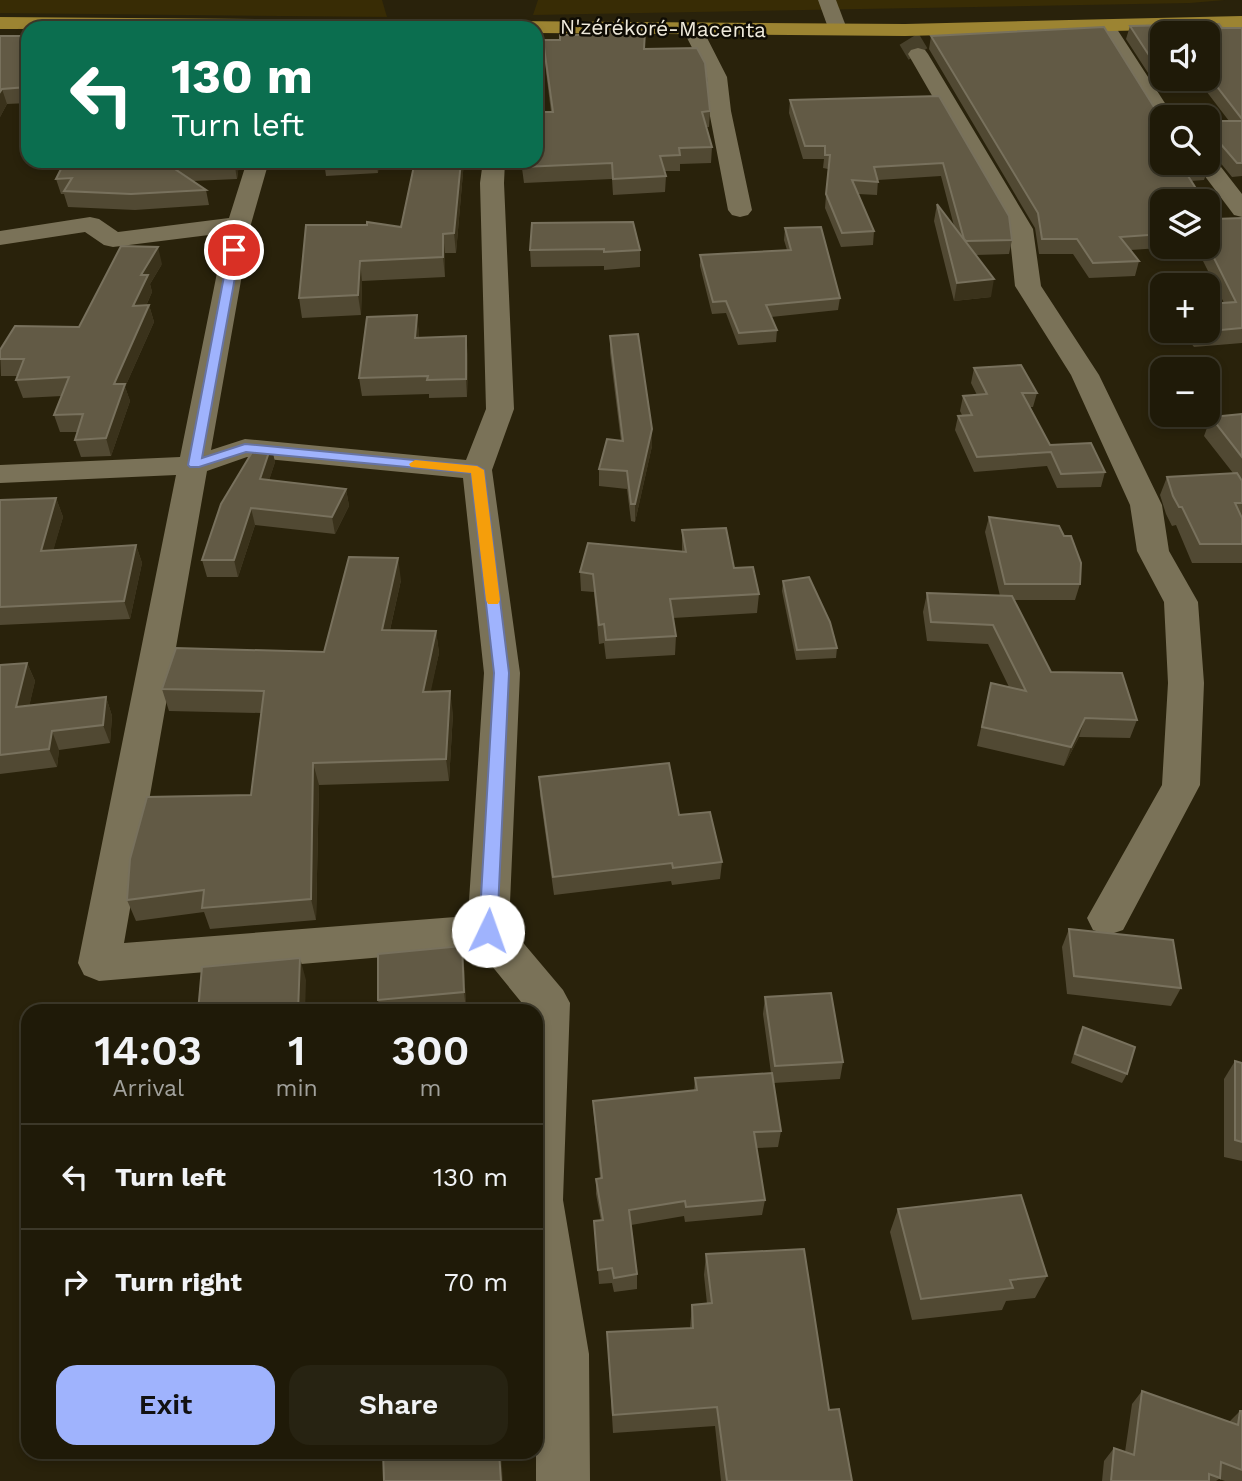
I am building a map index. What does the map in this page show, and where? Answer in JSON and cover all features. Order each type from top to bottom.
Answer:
[{"type":"highway","name":"N'zérékoré-Macenta","points":[[543,28],[836,29],[911,41],[1106,27],[1242,22]]},
{"type":"highway","name":"N'zérékoré-Macenta","points":[[0,23],[21,23]]},
{"type":"street","points":[[827,0],[836,29]]},
{"type":"street","points":[[1106,27],[1155,105]]},
{"type":"street","points":[[693,30],[717,77],[720,111],[740,210]]},
{"type":"street","points":[[911,41],[1021,229],[1028,286],[1085,374],[1146,505],[1153,551],[1181,602],[1186,683],[1181,785],[1108,918]]},
{"type":"street","points":[[256,168],[239,223],[99,963],[488,931]]},
{"type":"street","points":[[493,168],[500,409],[477,470],[502,673],[488,931],[548,1003],[543,1112]]},
{"type":"street","points":[[1215,175],[1242,210]]},
{"type":"street","points":[[0,238],[90,224],[113,240],[239,223]]},
{"type":"street","points":[[0,474],[195,465],[245,448],[477,470]]},
{"type":"street","points":[[543,1226],[563,1354],[563,1481]]},
{"type":"shaded area","points":[[0,0],[382,0],[387,17],[0,13]]},
{"type":"shaded area","points":[[538,0],[1225,0],[1190,3],[533,15]]},
{"type":"building","points":[[1220,25],[1222,28],[1242,28],[1242,119],[1220,91]]},
{"type":"building","points":[[1130,26],[1150,26],[1150,57]]},
{"type":"building","points":[[1104,27],[1153,105],[1150,105],[1150,175],[1187,175],[1196,189],[1150,189],[1150,235],[1120,237],[1139,261],[1093,263],[1077,239],[1042,239],[1038,213],[931,36]]},
{"type":"building","points":[[606,31],[645,31],[644,49],[697,48],[705,63],[710,111],[702,112],[712,147],[679,148],[680,155],[660,156],[666,176],[613,179],[612,163],[543,166],[543,112],[553,112],[543,40],[560,40],[560,35],[606,35]]},
{"type":"building","points":[[0,36],[21,36],[21,87],[2,89],[0,92]]},
{"type":"building","points":[[939,96],[1009,216],[1012,240],[964,239],[943,163],[874,167],[878,182],[852,180],[874,231],[842,233],[826,194],[830,155],[825,155],[825,146],[805,146],[790,100]]},
{"type":"building","points":[[1220,121],[1242,121],[1242,163],[1237,163],[1220,143]]},
{"type":"building","points":[[62,168],[173,168],[206,190],[131,194],[64,191],[72,178],[56,179]]},
{"type":"building","points":[[414,168],[460,168],[454,233],[443,234],[443,257],[360,261],[358,295],[299,298],[306,225],[367,225],[367,222],[401,227]]},
{"type":"building","points":[[937,204],[994,279],[957,283]]},
{"type":"building","points":[[1242,218],[1242,328],[1220,330],[1220,303],[1236,302],[1214,259],[1220,259],[1220,219]]},
{"type":"building","points":[[633,222],[640,250],[530,250],[532,223]]},
{"type":"building","points":[[821,227],[840,298],[766,305],[777,330],[739,333],[726,301],[713,302],[700,255],[791,250],[785,228]]},
{"type":"building","points":[[121,246],[158,247],[141,275],[148,275],[133,306],[149,305],[114,384],[125,384],[106,438],[75,440],[83,414],[54,415],[69,377],[16,380],[24,359],[0,359],[0,350],[15,326],[79,327]]},
{"type":"building","points":[[417,315],[415,338],[466,336],[466,379],[427,380],[428,376],[359,378],[367,317]]},
{"type":"building","points":[[638,334],[652,429],[635,504],[631,504],[627,471],[599,469],[607,439],[623,441],[610,336]]},
{"type":"building","points":[[1021,365],[1037,393],[1022,393],[1050,445],[1091,443],[1105,472],[1061,474],[1051,452],[977,457],[958,416],[972,415],[963,396],[987,394],[974,368]]},
{"type":"building","points":[[1242,414],[1242,457],[1219,427],[1220,416]]},
{"type":"building","points":[[257,444],[271,446],[260,479],[346,489],[332,517],[251,508],[234,560],[202,560],[221,504]]},
{"type":"building","points":[[1237,473],[1242,481],[1242,503],[1235,503],[1242,518],[1242,544],[1200,544],[1182,507],[1179,507],[1173,496],[1167,477]]},
{"type":"building","points":[[56,498],[41,551],[136,545],[124,601],[0,607],[0,500]]},
{"type":"building","points":[[989,517],[1059,526],[1064,536],[1071,536],[1081,563],[1080,584],[1005,584]]},
{"type":"building","points":[[726,528],[734,568],[753,567],[759,594],[670,599],[676,636],[606,640],[604,624],[599,625],[593,574],[580,572],[588,543],[686,552],[682,530]]},
{"type":"building","points":[[349,557],[398,558],[382,630],[436,631],[423,692],[450,691],[446,759],[313,763],[311,899],[202,908],[204,890],[127,900],[130,859],[147,797],[251,795],[264,691],[162,689],[176,648],[324,652]]},
{"type":"building","points":[[809,577],[830,622],[837,648],[797,650],[783,581]]},
{"type":"building","points":[[927,593],[1012,596],[1051,672],[1122,673],[1137,720],[1085,718],[1071,747],[982,727],[991,683],[1026,691],[993,625],[931,622]]},
{"type":"building","points":[[27,663],[16,707],[106,697],[103,725],[52,731],[49,749],[0,755],[0,665]]},
{"type":"building","points":[[669,763],[679,815],[710,812],[722,862],[673,868],[672,863],[553,877],[539,777]]},
{"type":"building","points":[[1069,929],[1173,940],[1181,988],[1074,976]]},
{"type":"building","points":[[462,946],[464,992],[378,1000],[378,954]]},
{"type":"building","points":[[300,958],[298,1004],[199,1004],[202,967]]},
{"type":"building","points":[[831,993],[843,1062],[775,1066],[765,997]]},
{"type":"building","points":[[1083,1027],[1135,1047],[1127,1074],[1075,1054]]},
{"type":"building","points":[[1235,1061],[1242,1063],[1242,1142],[1235,1140]]},
{"type":"building","points":[[772,1073],[781,1131],[754,1132],[765,1200],[686,1207],[685,1201],[629,1210],[637,1274],[614,1278],[612,1268],[598,1270],[594,1221],[603,1220],[596,1179],[602,1178],[593,1101],[697,1090],[695,1078]]},
{"type":"building","points":[[1021,1195],[1047,1276],[1010,1280],[1013,1288],[921,1299],[898,1209]]},
{"type":"building","points":[[804,1249],[829,1410],[839,1409],[852,1481],[727,1481],[717,1407],[613,1415],[607,1332],[693,1328],[692,1305],[712,1303],[706,1254]]},
{"type":"building","points":[[1142,1391],[1238,1425],[1242,1411],[1242,1470],[1221,1462],[1220,1478],[1209,1474],[1209,1481],[1111,1481],[1114,1448],[1134,1455]]},
{"type":"building","points":[[383,1459],[499,1459],[501,1481],[384,1481]]},
{"type":"tunnel","points":[[909,39],[918,54]]},
{"type":"slow traffic","points":[[415,464],[477,470],[493,600]]},
{"type":"route","points":[[234,250],[195,465],[245,448],[477,470],[502,673],[488,931]]}]
